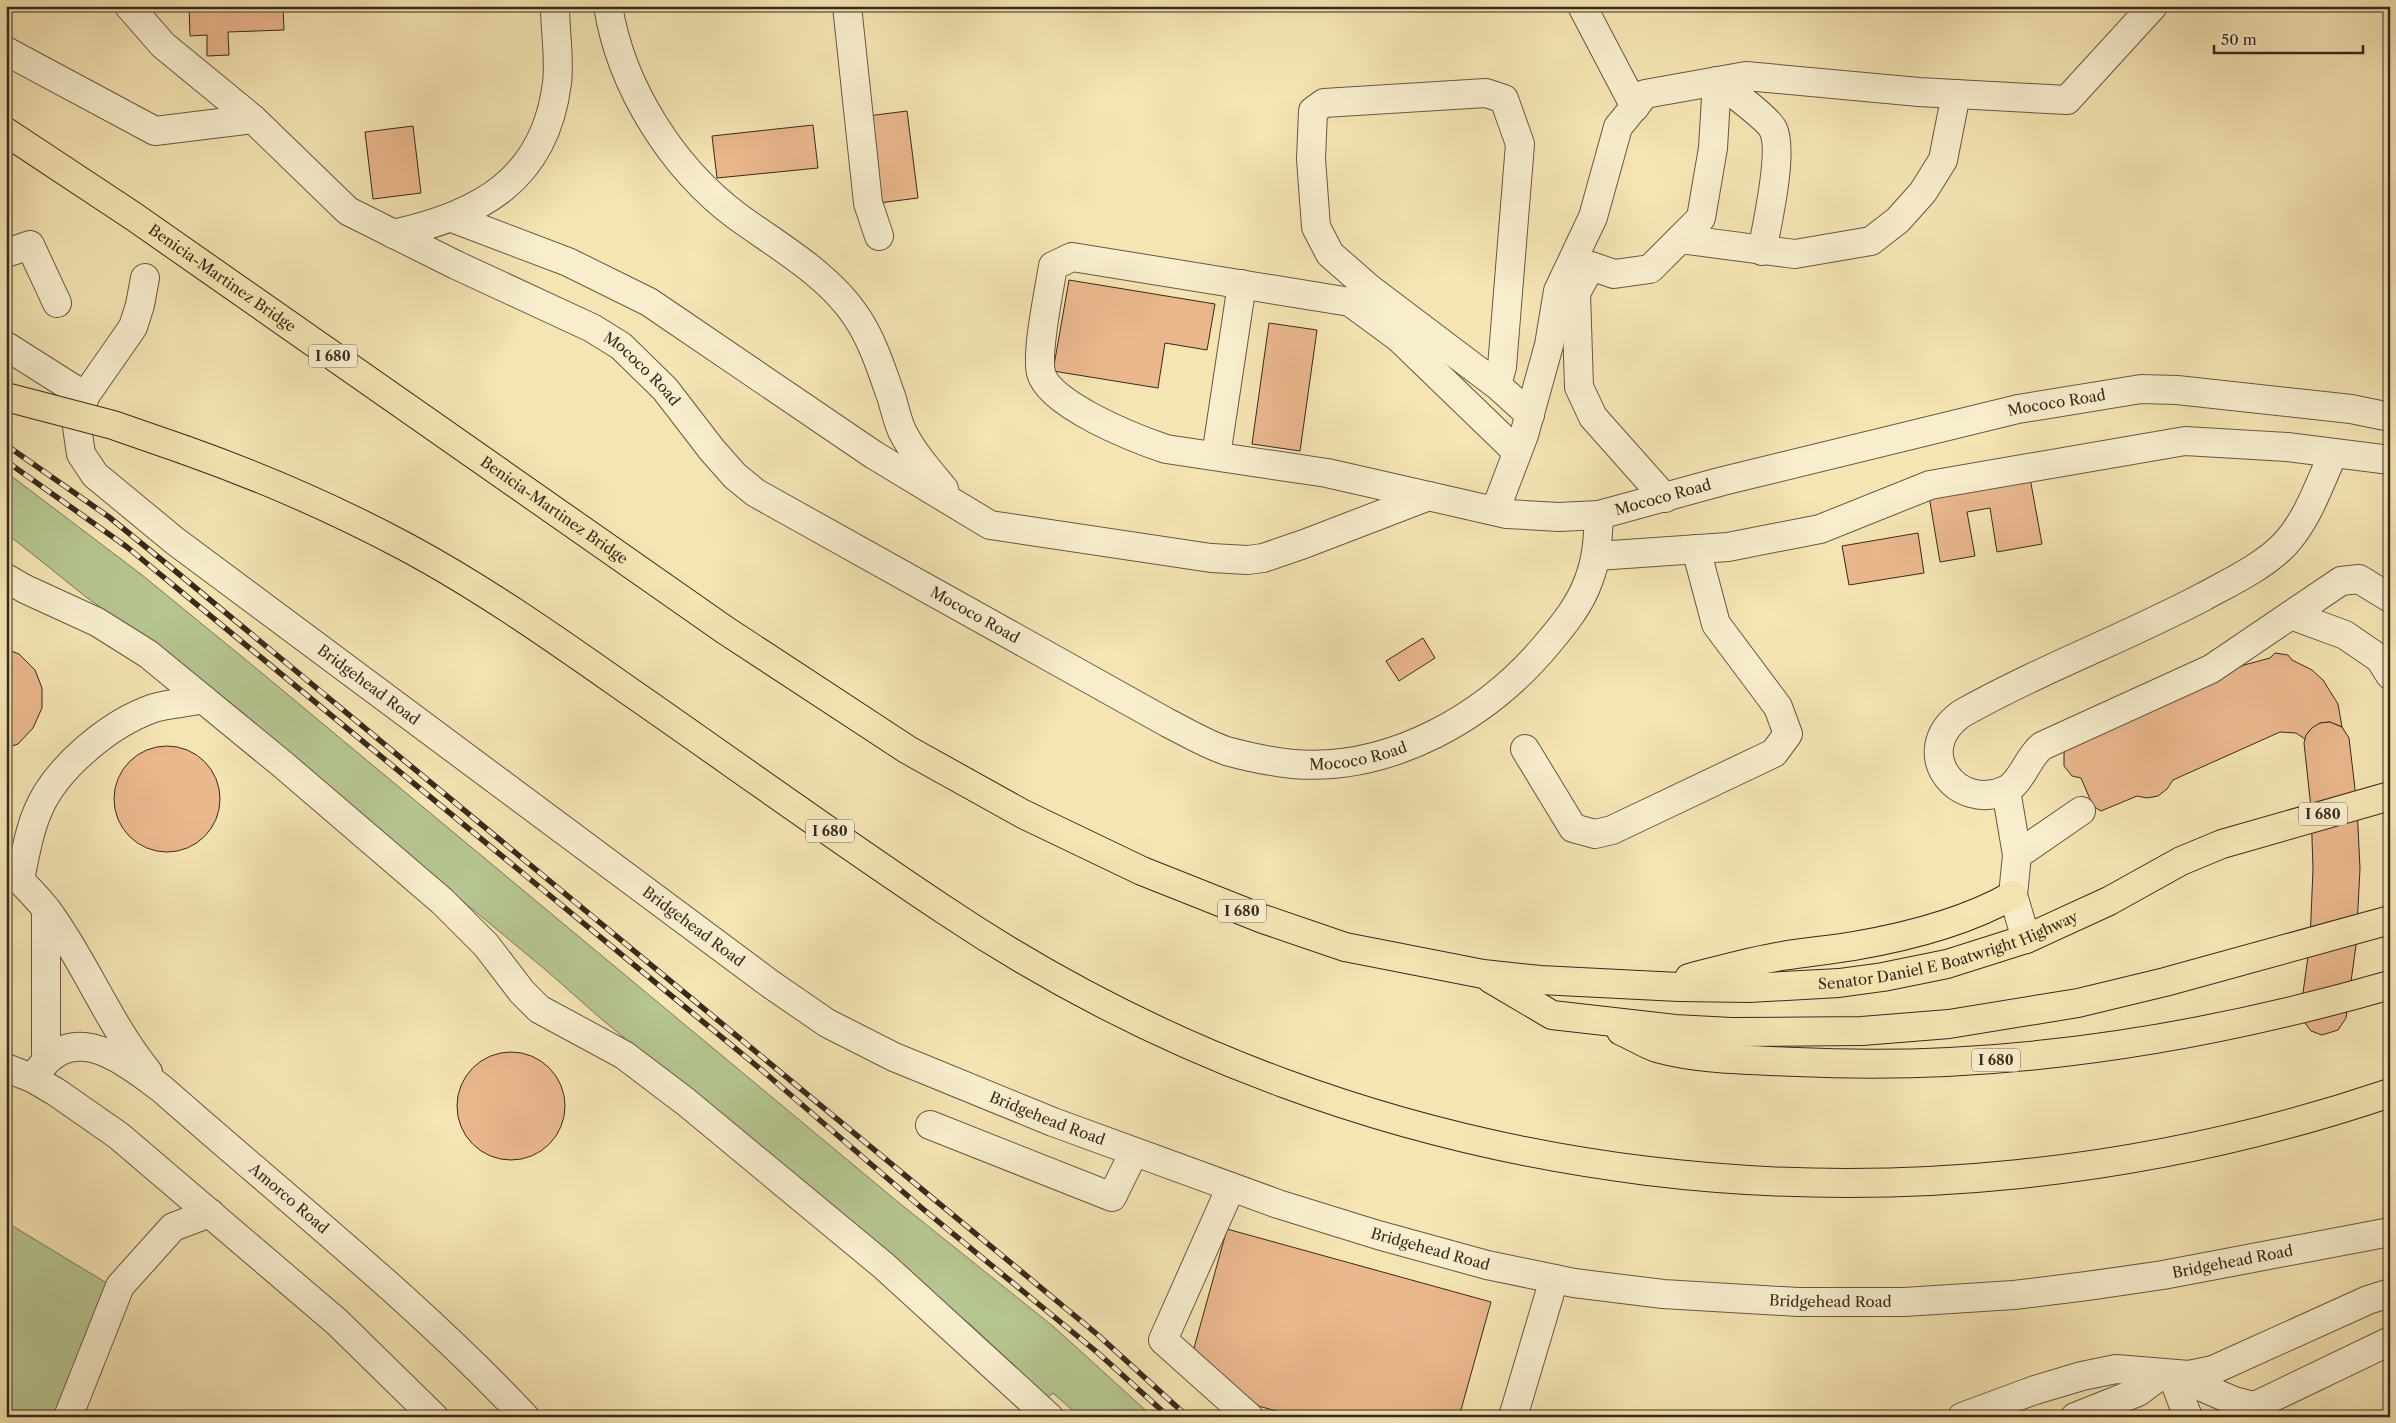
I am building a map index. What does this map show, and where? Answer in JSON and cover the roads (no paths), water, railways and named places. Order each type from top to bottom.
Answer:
[{"type":"highway","name":"Benicia-Martinez Bridge","points":[[6,132],[133,216],[656,584],[797,679],[908,750],[1023,814],[1181,888]]},
{"type":"highway","name":"I 680","points":[[6,397],[113,425],[248,473],[335,512],[406,547],[482,591],[562,644],[941,908],[1059,980],[1137,1021],[1216,1057],[1306,1091],[1380,1115],[1506,1148],[1634,1170],[1764,1182],[1893,1184],[1989,1178],[2110,1164],[2194,1148],[2270,1130],[2390,1093]]},
{"type":"highway","name":"Senator Daniel E Boatwright Highway","points":[[1181,888],[1345,947],[1483,974],[1540,980],[1657,986],[1749,988],[1862,980],[1947,964],[2026,939],[2109,902],[2181,861],[2222,844],[2390,796]]},
{"type":"highway","points":[[1657,986],[1780,956],[1854,946],[1903,936],[1998,904],[2014,895]]},
{"type":"highway","name":"Senator Daniel E Boatwright Highway","points":[[1483,974],[1552,1015],[1675,1029],[1775,1033],[1862,1031],[1958,1022],[2036,1011],[2122,993],[2390,920]]},
{"type":"highway","name":"Senator Daniel E Boatwright Highway","points":[[1602,1022],[1656,1047],[1691,1054],[1823,1063],[1966,1062],[2056,1054],[2176,1037],[2260,1020],[2390,985]]},
{"type":"street","name":"Mococo Road","points":[[129,6],[164,45],[254,119],[348,211],[585,324],[621,346],[665,389],[712,450],[735,476],[756,493],[1168,723],[1229,752],[1293,764],[1331,764],[1373,757],[1411,745],[1453,725],[1499,694],[1536,658],[1567,620],[1578,603],[1597,556],[1599,515],[1723,481],[2018,410],[2141,389],[2197,392],[2351,409],[2390,417]]},
{"type":"street","points":[[393,234],[425,227],[452,218],[485,201],[511,181],[528,164],[543,139],[552,111],[557,81],[555,6]]},
{"type":"street","points":[[608,6],[624,66],[647,113],[671,149],[710,194],[804,264],[834,290],[856,315],[874,350],[902,430],[917,456],[962,510]]},
{"type":"street","points":[[846,6],[868,203],[879,236]]},
{"type":"street","points":[[1582,6],[1635,107]]},
{"type":"street","points":[[1495,511],[1530,415],[1550,345],[1558,291],[1593,217],[1618,127],[1646,94],[1746,76],[1956,94],[2067,100],[2153,6]]},
{"type":"street","points":[[6,51],[155,131],[254,119]]},
{"type":"street","points":[[1665,498],[1593,417],[1579,387],[1576,293],[1591,266],[1614,274],[1650,269],[1701,218],[1713,148],[1717,81]]},
{"type":"street","points":[[1717,81],[1773,128],[1776,148],[1774,180],[1762,251]]},
{"type":"street","points":[[1497,385],[1502,367],[1520,144],[1504,99],[1486,94],[1324,103],[1312,111],[1311,159],[1316,227],[1330,254],[1370,289],[1497,385],[1530,415]]},
{"type":"street","points":[[1680,239],[1795,254],[1871,240],[1898,220],[1923,192],[1944,160],[1956,94]]},
{"type":"street","points":[[452,218],[568,262],[650,302],[874,455],[962,510],[990,525],[1211,558],[1248,560],[1263,558],[1304,544],[1429,496]]},
{"type":"street","points":[[6,253],[30,244],[57,303]]},
{"type":"street","points":[[1517,452],[1399,338],[1350,302],[1072,257],[1053,266],[1040,354],[1041,373],[1048,389],[1063,402],[1142,441],[1166,448],[1327,473],[1495,511],[1559,517],[1599,515]]},
{"type":"street","name":"Bridgehead Road","points":[[145,278],[140,305],[133,327],[85,396],[77,426],[81,454],[95,475],[118,496],[769,983],[826,1023],[894,1058],[1035,1115],[1134,1152],[1231,1187],[1378,1235],[1488,1265],[1554,1279],[1663,1294],[1798,1302],[1904,1302],[2014,1294],[2162,1275],[2390,1232]]},
{"type":"street","points":[[1216,456],[1242,284]]},
{"type":"street","points":[[6,346],[85,396]]},
{"type":"street","points":[[1597,556],[1728,546],[1820,529],[1930,485],[2185,441],[2288,447],[2390,460]]},
{"type":"street","points":[[2332,454],[2308,510],[2294,533],[2279,550],[2260,564],[2192,603],[1970,709],[1953,720],[1940,736],[1938,757],[1952,783],[1970,792],[1988,794],[2006,790],[2016,781],[2030,758],[2042,746],[2211,669],[2341,581],[2359,579],[2390,598]]},
{"type":"street","points":[[1525,749],[1573,828],[1595,834],[1612,830],[1774,753],[1788,734],[1778,707],[1716,624],[1696,549]]},
{"type":"street","points":[[12,584],[97,622],[148,654],[282,763],[442,901],[486,945],[522,992],[539,1009],[624,1055],[686,1102],[884,1266],[1049,1417]]},
{"type":"street","points":[[2291,615],[2345,635],[2380,659],[2390,675]]},
{"type":"street","points":[[16,873],[45,794],[79,756],[104,734],[131,718],[156,708],[203,699]]},
{"type":"street","points":[[2006,790],[2017,855],[2014,895],[2026,939]]},
{"type":"street","points":[[2017,855],[2081,811]]},
{"type":"street","points":[[6,847],[16,873],[46,909],[70,944],[135,1056],[162,1089]]},
{"type":"street","points":[[39,1069],[46,909]]},
{"type":"street","name":"Amorco Road","points":[[39,1069],[57,1052],[72,1047],[86,1047],[108,1054],[131,1066],[162,1089],[388,1284],[491,1380],[525,1417]]},
{"type":"street","points":[[6,1068],[39,1069],[337,1322],[434,1417]]},
{"type":"street","points":[[930,1125],[1112,1197],[1134,1152]]},
{"type":"street","points":[[1231,1187],[1164,1340],[1249,1417]]},
{"type":"street","points":[[68,1417],[120,1286],[173,1227],[210,1213]]},
{"type":"street","points":[[1513,1417],[1554,1279]]},
{"type":"street","points":[[1962,1417],[2035,1390],[2082,1376],[2116,1369],[2139,1370],[2167,1375],[2189,1375],[2213,1370],[2368,1300],[2390,1294]]},
{"type":"street","points":[[2167,1375],[2234,1401],[2254,1413],[2291,1387],[2390,1342]]},
{"type":"street","points":[[2075,1417],[2138,1392],[2167,1375]]},
{"type":"street","points":[[2167,1375],[2188,1417]]},
{"type":"railway","points":[[6,445],[109,517],[168,565],[1098,1335],[1188,1417]]},
{"type":"railway","points":[[6,461],[127,547],[764,1072],[923,1209],[1098,1353],[1169,1417]]}]
